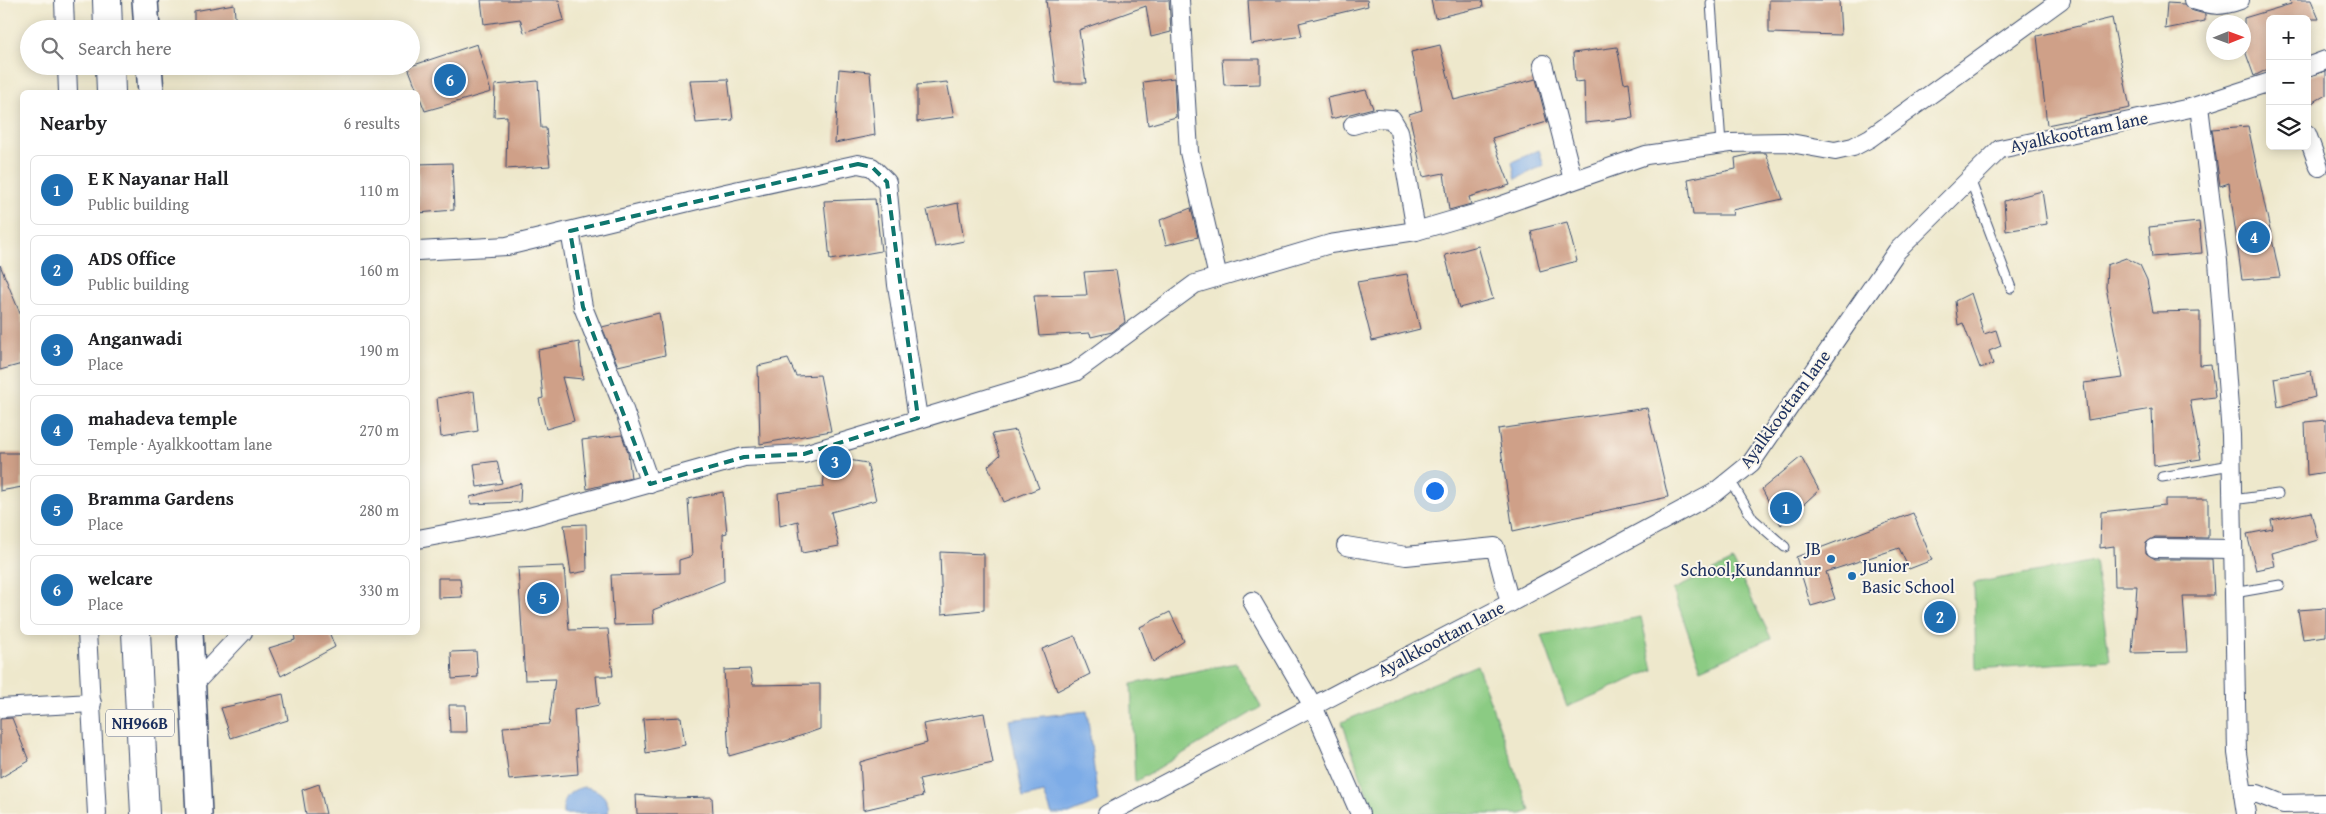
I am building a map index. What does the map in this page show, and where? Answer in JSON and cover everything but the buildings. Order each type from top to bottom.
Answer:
[{"type":"highway","points":[[106,0],[107,20]]},
{"type":"highway","points":[[110,75],[111,90]]},
{"type":"highway","name":"NH966B","points":[[136,635],[145,814]]},
{"type":"street","points":[[64,0],[65,20]]},
{"type":"street","points":[[145,0],[146,20]]},
{"type":"street","points":[[1180,0],[1189,152],[1218,277]]},
{"type":"street","points":[[420,539],[519,520],[744,458],[804,454],[1075,372],[1195,284],[1330,244],[1416,231],[1491,209],[1646,155],[1721,144],[1785,142],[1835,151],[1853,147],[1870,138],[2061,0]]},
{"type":"street","points":[[2193,0],[2211,5],[2225,6],[2240,0]]},
{"type":"street","points":[[2311,66],[2326,60]]},
{"type":"street","points":[[1542,64],[1573,180]]},
{"type":"street","points":[[67,75],[68,90]]},
{"type":"street","points":[[150,75],[151,90]]},
{"type":"street","name":"Ayalkkoottam lane","points":[[1108,814],[1510,603],[1714,493],[1750,463],[1897,251],[2000,149],[2199,106],[2266,83]]},
{"type":"street","points":[[2199,106],[2218,261],[2231,465],[2237,752],[2246,814]]},
{"type":"street","points":[[1352,125],[1377,118],[1392,119],[1399,131],[1416,231]]},
{"type":"street","points":[[2311,145],[2319,167]]},
{"type":"street","points":[[420,251],[507,246],[726,193],[858,164],[872,167],[887,182],[892,213],[897,285],[918,418]]},
{"type":"street","points":[[570,231],[584,307],[622,404],[650,484]]},
{"type":"street","points":[[1346,546],[1406,556],[1495,547],[1510,603]]},
{"type":"street","points":[[2155,548],[2233,549]]},
{"type":"street","points":[[1252,601],[1313,706],[1360,814]]},
{"type":"street","points":[[87,635],[97,814]]},
{"type":"street","points":[[190,635],[199,814]]},
{"type":"street","points":[[193,685],[240,635]]},
{"type":"street","points":[[0,708],[92,703]]},
{"type":"street","points":[[2243,794],[2258,794],[2283,804],[2326,803]]},
{"type":"lane","points":[[1710,3],[1721,144]]},
{"type":"lane","points":[[1970,179],[2011,288]]},
{"type":"lane","points":[[2162,477],[2231,465]]},
{"type":"lane","points":[[1730,480],[1753,519],[1785,547]]},
{"type":"lane","points":[[2232,500],[2278,494]]},
{"type":"lane","points":[[2234,593],[2280,585]]},
{"type":"highlighted area","points":[[858,164],[872,167],[887,182],[918,418],[804,454],[744,457],[650,484],[583,307],[570,231]]},
{"type":"green space","points":[[1733,561],[1771,638],[1701,669],[1673,590]]},
{"type":"green space","points":[[2095,561],[2110,660],[1976,669],[1974,583]]},
{"type":"green space","points":[[1641,617],[1653,670],[1567,707],[1542,635]]},
{"type":"green space","points":[[1236,663],[1261,707],[1135,782],[1131,684]]},
{"type":"green space","points":[[1477,665],[1530,811],[1522,814],[1374,814],[1342,722]]},
{"type":"water","points":[[1539,150],[1544,165],[1516,179],[1512,162]]},
{"type":"water","points":[[1087,711],[1098,802],[1069,814],[1052,814],[1044,793],[1023,798],[1009,720]]},
{"type":"water","points":[[584,787],[594,789],[602,795],[607,803],[608,814],[563,814],[565,800],[570,793]]},
{"type":"place","name":"welcare","points":[[450,80]]},
{"type":"place","name":"mahadeva temple","points":[[2254,237]]},
{"type":"place","name":"Anganwadi","points":[[835,462]]},
{"type":"place","name":"E K Nayanar Hall","points":[[1786,508]]},
{"type":"place","name":"JB School,Kundannur","points":[[1831,559]]},
{"type":"place","name":"Junior Basic School","points":[[1852,576]]},
{"type":"place","name":"Bramma Gardens","points":[[543,598]]},
{"type":"place","name":"ADS Office","points":[[1940,617]]}]
